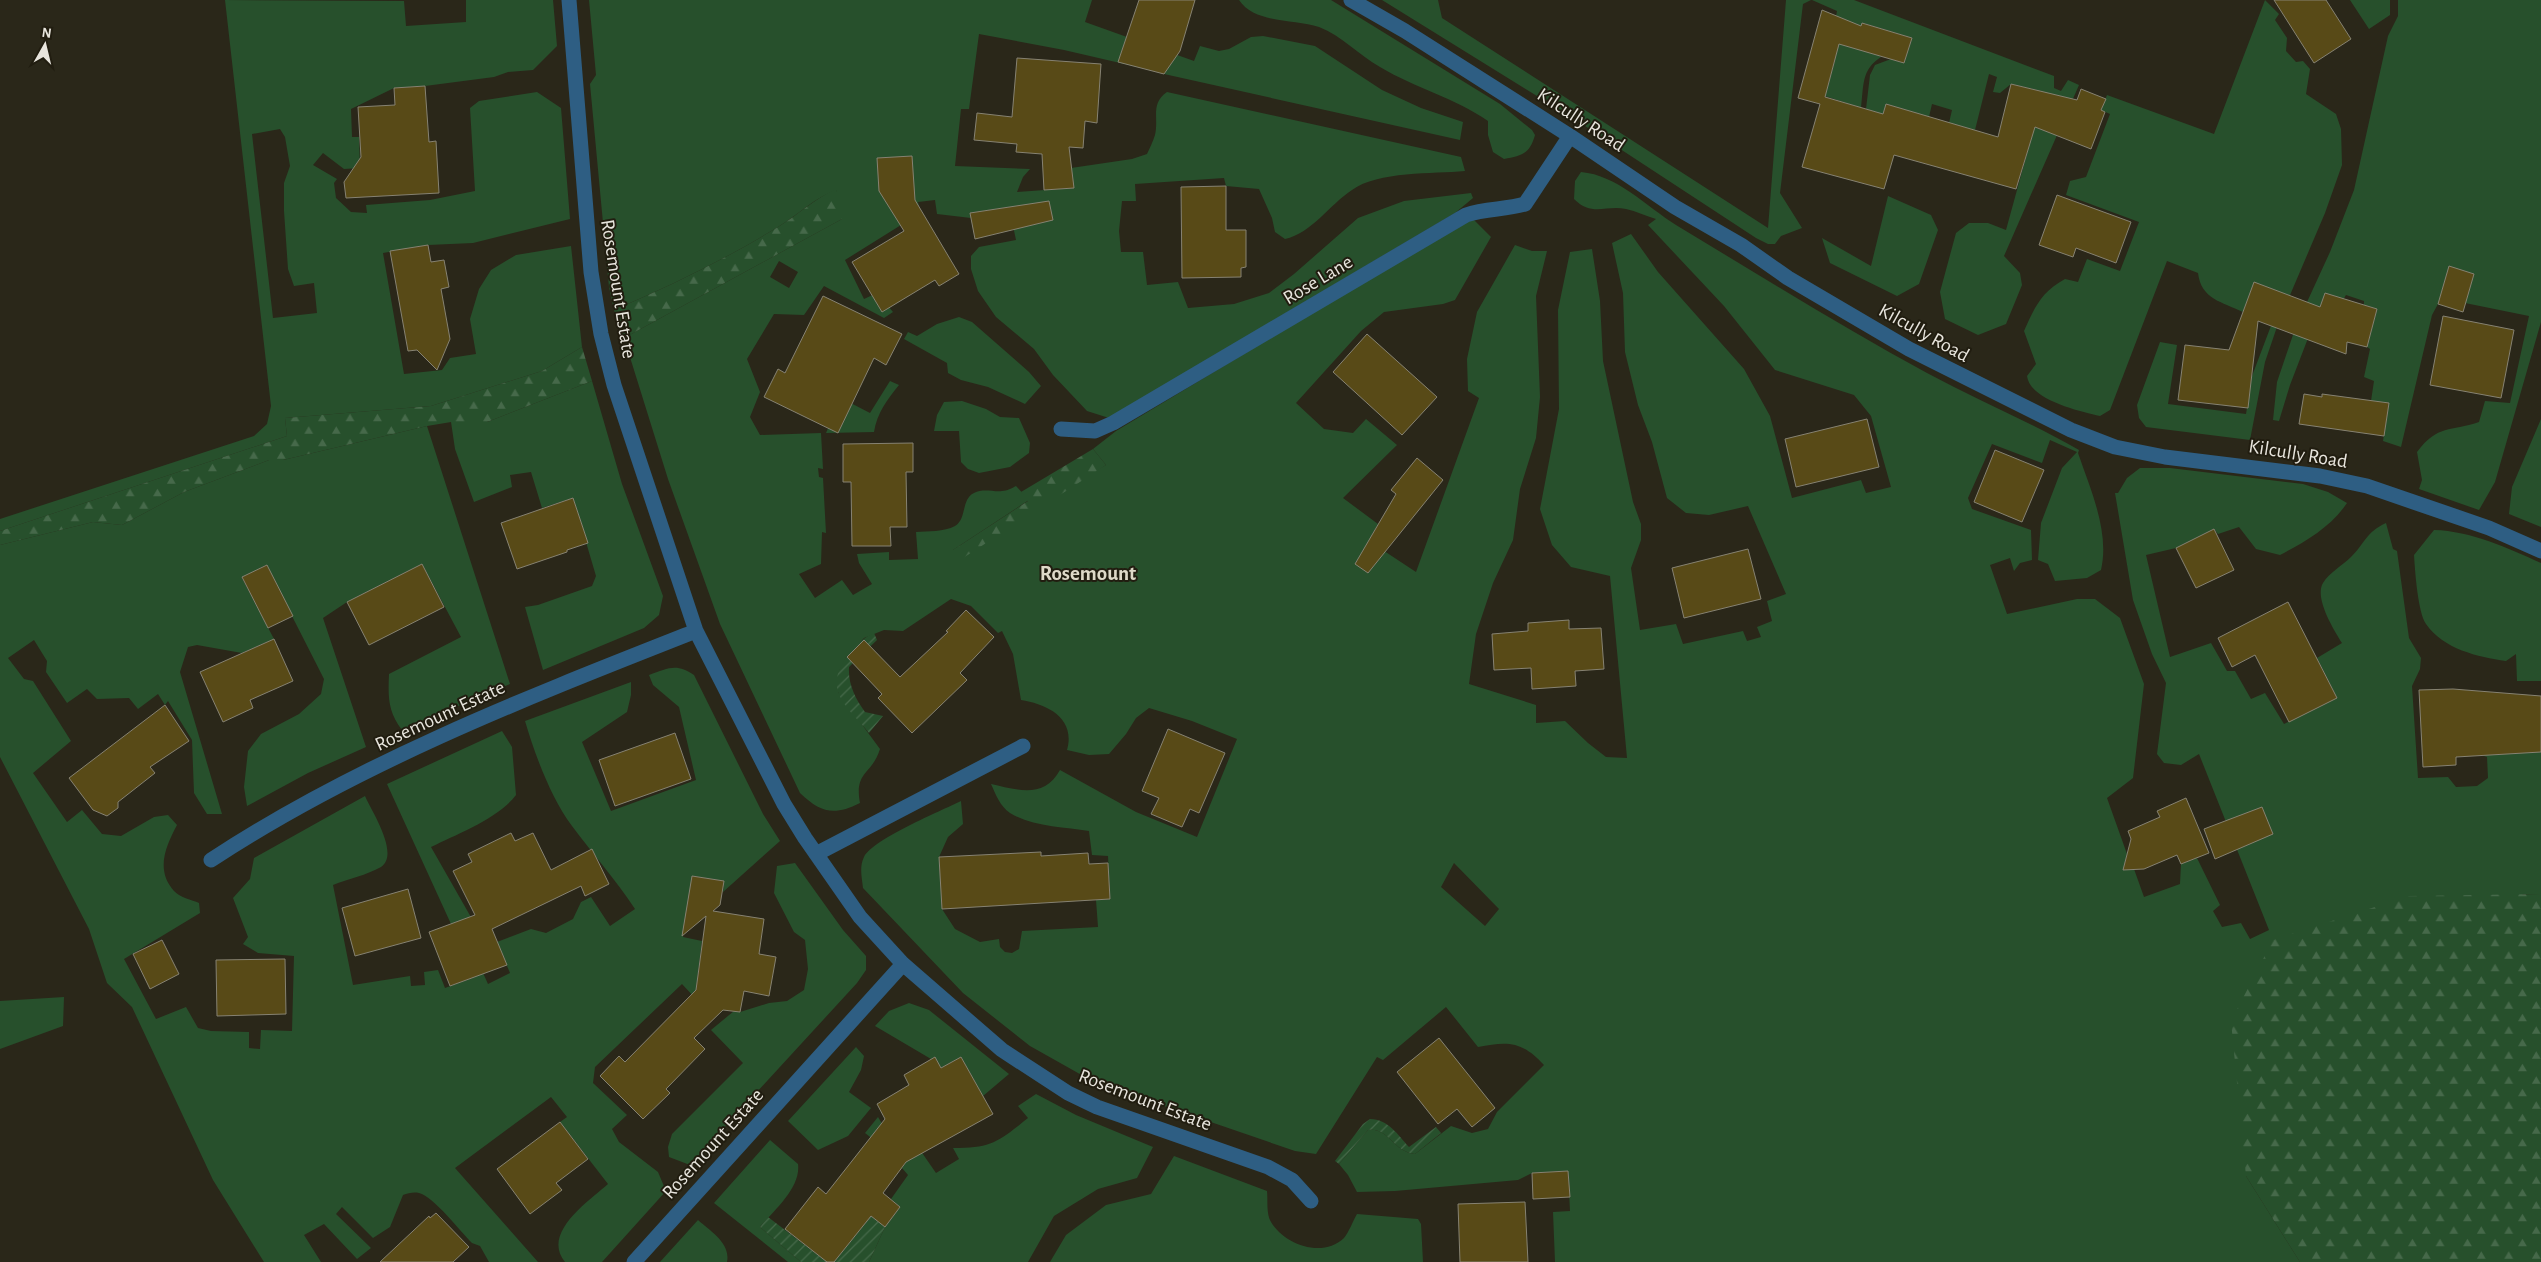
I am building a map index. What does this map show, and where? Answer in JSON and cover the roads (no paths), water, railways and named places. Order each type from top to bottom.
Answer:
[{"type":"street","name":"Rosemount Estate","points":[[568,0],[589,255],[600,334],[645,482],[696,631],[784,804],[860,917],[903,964],[1002,1050],[1068,1093],[1096,1107],[1268,1167],[1292,1180],[1311,1201]]},
{"type":"street","name":"Kilcully Road","points":[[1351,0],[1405,31],[1570,136],[1675,207],[1741,245],[1797,283],[1909,348],[2071,430],[2115,447],[2165,457],[2320,476],[2367,486],[2480,525],[2541,551]]},
{"type":"street","name":"Rose Lane","points":[[1061,429],[1095,431],[1114,423],[1466,214],[1484,209],[1507,209],[1526,204],[1570,136]]},
{"type":"street","name":"Rosemount Estate","points":[[210,860],[247,836],[392,760],[534,694],[696,631]]},
{"type":"street","points":[[816,854],[1023,746]]},
{"type":"street","name":"Rosemount Estate","points":[[634,1262],[903,964]]},
{"type":"district","name":"Rosemount","points":[[1088,573]]}]
